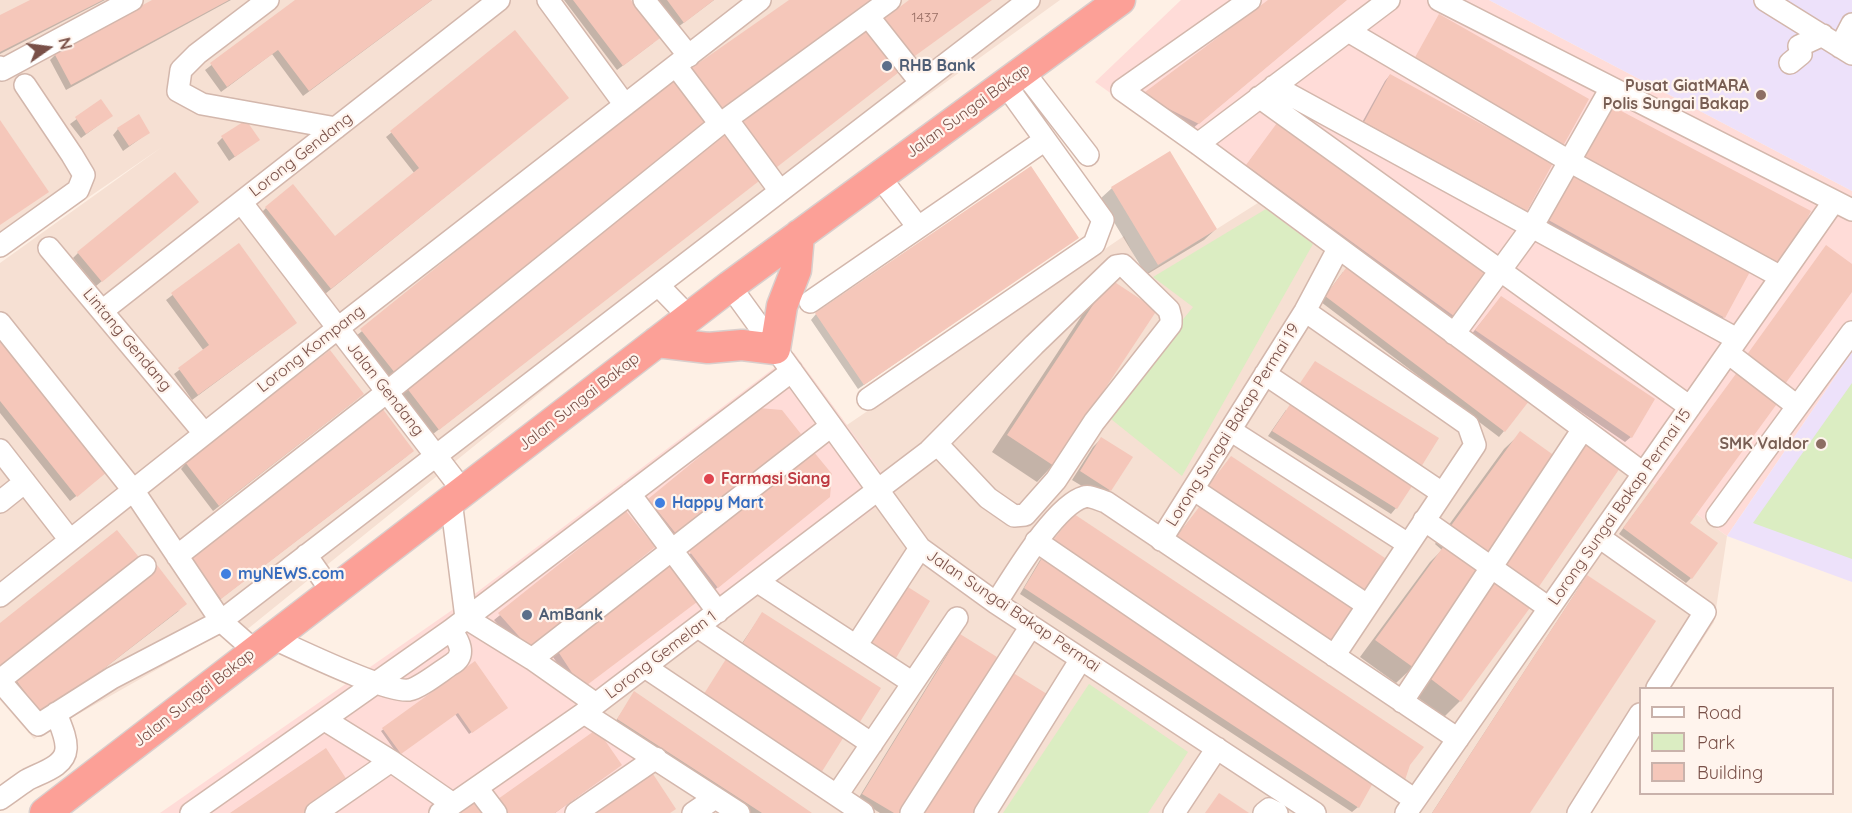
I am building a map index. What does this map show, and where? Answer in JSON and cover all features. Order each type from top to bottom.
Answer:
[{"type":"highway","name":"Jalan Sungai Bakap","points":[[51,811],[689,317],[1119,0]]},
{"type":"highway","points":[[657,342],[708,348],[742,345],[783,360],[782,306],[796,270],[799,235]]},
{"type":"street","points":[[0,67],[2,70],[132,0]]},
{"type":"street","name":"Lorong Gendang","points":[[102,311],[499,0]]},
{"type":"street","points":[[548,0],[625,105]]},
{"type":"street","points":[[644,0],[724,122],[780,191]]},
{"type":"street","points":[[177,556],[387,392],[724,122],[890,0]]},
{"type":"street","points":[[145,566],[0,681],[38,725],[112,678],[221,621],[1029,0]]},
{"type":"street","points":[[1250,0],[1122,90],[1643,473]]},
{"type":"street","points":[[1198,144],[1389,0]]},
{"type":"street","points":[[1439,0],[1843,206]]},
{"type":"street","points":[[1765,0],[1838,45]]},
{"type":"street","name":"Lorong Kompang","points":[[0,596],[204,433],[755,2]]},
{"type":"street","points":[[258,3],[180,70],[178,91],[202,104],[336,128]]},
{"type":"street","points":[[868,16],[921,83]]},
{"type":"street","points":[[1838,45],[1852,24]]},
{"type":"street","points":[[1348,31],[1569,161],[1780,278]]},
{"type":"street","points":[[1790,63],[1801,54],[1798,46],[1838,45]]},
{"type":"street","points":[[867,399],[1094,244],[1103,220],[1045,140],[1014,78]]},
{"type":"street","points":[[1014,78],[1088,155]]},
{"type":"street","points":[[0,246],[78,190],[84,175],[25,85]]},
{"type":"street","points":[[1454,334],[1532,227],[1611,88]]},
{"type":"street","points":[[1267,92],[1532,227],[1732,346],[1797,406]]},
{"type":"street","points":[[1267,92],[1500,270],[1690,407]]},
{"type":"street","points":[[810,302],[1045,140]]},
{"type":"street","points":[[879,176],[918,227]]},
{"type":"street","name":"Jalan Gendang","points":[[241,202],[436,455],[457,496]]},
{"type":"street","name":"Lorong Sungai Bakap Permai 15","points":[[1410,806],[1780,278],[1843,206]]},
{"type":"street","name":"Lintang Gendang","points":[[50,248],[204,433]]},
{"type":"street","name":"Lorong Sungai Bakap Permai 19","points":[[1161,540],[1305,310],[1338,249]]},
{"type":"street","name":"Lorong Gemelan 1","points":[[446,809],[590,708],[878,491],[936,444],[1116,266],[1123,265],[1169,310],[1172,318],[1171,324],[1094,422],[1056,480],[1025,515],[1014,516],[988,498],[936,444]]},
{"type":"street","points":[[658,285],[689,317]]},
{"type":"street","name":"Jalan Sungai Bakap Permai","points":[[730,286],[920,548],[996,603],[1315,813]]},
{"type":"street","points":[[1305,310],[1468,425],[1474,445],[1334,656]]},
{"type":"street","points":[[0,322],[133,490],[221,621],[263,645],[400,690],[411,689],[457,662],[461,652],[458,624],[457,496]]},
{"type":"street","points":[[1717,516],[1852,332]]},
{"type":"street","points":[[192,813],[458,624],[630,494],[783,360]]},
{"type":"street","points":[[1265,374],[1442,493]]},
{"type":"street","points":[[532,659],[831,426]]},
{"type":"street","points":[[1402,702],[1583,429]]},
{"type":"street","points":[[1230,430],[1408,544]]},
{"type":"street","points":[[0,450],[70,540]]},
{"type":"street","points":[[0,502],[25,482]]},
{"type":"street","points":[[1193,489],[1367,605]]},
{"type":"street","points":[[630,494],[718,612]]},
{"type":"street","points":[[996,603],[1036,541],[1071,502],[1087,495],[1106,502],[1458,739]]},
{"type":"street","points":[[1424,520],[1549,608]]},
{"type":"street","points":[[1599,537],[1705,612],[1658,687]]},
{"type":"street","points":[[1036,541],[1410,806]]},
{"type":"street","points":[[856,646],[920,548]]},
{"type":"street","points":[[306,555],[332,592]]},
{"type":"street","points":[[758,582],[914,683]]},
{"type":"street","points":[[837,795],[957,618]]},
{"type":"street","points":[[458,624],[532,659],[590,708],[656,758],[739,813]]},
{"type":"street","points":[[912,813],[1031,626]]},
{"type":"street","points":[[698,627],[872,744]]},
{"type":"street","points":[[985,813],[1081,659]]},
{"type":"street","points":[[645,667],[863,813]]},
{"type":"street","points":[[0,799],[28,780],[50,770],[64,757],[66,749],[56,713]]},
{"type":"street","points":[[1578,813],[1639,717]]},
{"type":"street","points":[[325,720],[391,761],[446,809]]},
{"type":"street","points":[[1174,813],[1217,748]]},
{"type":"street","points":[[576,813],[656,758]]},
{"type":"street","points":[[316,813],[391,761]]},
{"type":"street","points":[[28,780],[51,811]]},
{"type":"street","points":[[477,788],[496,813]]},
{"type":"street","points":[[693,813],[716,798]]},
{"type":"street","points":[[1264,813],[1269,809],[1277,813]]},
{"type":"shaded area","points":[[0,0],[1060,0],[749,224],[234,640],[227,630],[34,739],[0,700],[0,263],[162,147],[0,258]]},
{"type":"shaded area","points":[[1181,0],[1489,0],[1852,191],[1852,352],[1727,536],[1095,82]]},
{"type":"shaded area","name":"Pusat GiatMARA Polis Sungai Bakap","points":[[1489,0],[1852,0],[1852,191]]},
{"type":"shaded area","points":[[1261,201],[1727,536],[1714,622],[1672,687],[1639,687],[1639,738],[1591,813],[160,813],[448,777],[794,353],[847,425],[1124,236],[1144,275]]},
{"type":"shaded area","name":"SMK Valdor","points":[[1852,352],[1852,582],[1727,536]]},
{"type":"shaded area","points":[[794,353],[896,492],[604,712],[656,758],[573,813],[160,813],[468,599]]},
{"type":"green space","points":[[1266,209],[1313,244],[1182,476],[1106,415],[1193,307],[1153,277]]},
{"type":"green space","name":"SMK Valdor","points":[[1852,383],[1852,559],[1753,523]]},
{"type":"green space","points":[[1089,684],[1188,752],[1148,813],[1003,813]]},
{"type":"building","points":[[30,0],[103,0],[0,52],[0,15]]},
{"type":"building","points":[[152,0],[229,0],[71,85],[54,53]]},
{"type":"building","points":[[295,0],[432,0],[309,91],[278,50],[227,87],[210,63]]},
{"type":"building","points":[[573,0],[631,0],[660,38],[623,66]]},
{"type":"building","points":[[667,0],[714,0],[684,23]]},
{"type":"building","points":[[789,0],[873,0],[723,113],[690,69]]},
{"type":"building","points":[[909,0],[992,0],[908,61],[880,22]]},
{"type":"building","points":[[1268,0],[1347,0],[1199,124],[1141,95]]},
{"type":"building","points":[[1439,14],[1589,99],[1563,146],[1413,61]]},
{"type":"building","points":[[868,23],[903,69],[439,430],[403,383]]},
{"type":"building","points":[[515,30],[569,98],[331,289],[265,207],[293,184],[335,236],[419,168],[390,131]]},
{"type":"building","points":[[676,74],[711,117],[395,373],[360,329]]},
{"type":"building","points":[[1390,74],[1553,163],[1527,211],[1364,122]]},
{"type":"building","points":[[101,99],[113,116],[86,134],[75,117]]},
{"type":"building","points":[[1608,104],[1811,211],[1783,265],[1580,158]]},
{"type":"building","points":[[139,114],[150,133],[129,146],[117,128]]},
{"type":"building","points":[[0,120],[49,192],[0,225]]},
{"type":"building","points":[[246,120],[260,140],[235,157],[221,136]]},
{"type":"building","points":[[1277,123],[1488,276],[1458,319],[1246,165]]},
{"type":"building","points":[[1170,151],[1217,229],[1158,265],[1111,187]]},
{"type":"building","points":[[1031,166],[1079,238],[864,385],[815,313]]},
{"type":"building","points":[[1570,167],[1752,268],[1725,318],[1543,217]]},
{"type":"building","points":[[175,172],[199,202],[102,282],[77,252]]},
{"type":"building","points":[[239,243],[297,323],[198,395],[178,368],[209,345],[171,293]]},
{"type":"building","points":[[1826,245],[1852,264],[1852,292],[1785,384],[1746,356]]},
{"type":"building","points":[[1349,264],[1529,401],[1505,432],[1325,296]]},
{"type":"building","points":[[1110,279],[1157,310],[1054,466],[1007,435]]},
{"type":"building","points":[[1501,296],[1655,399],[1632,438],[1475,330]]},
{"type":"building","points":[[0,337],[107,472],[77,497],[0,401]]},
{"type":"building","points":[[330,350],[364,394],[219,506],[185,462]]},
{"type":"building","points":[[1315,361],[1439,438],[1421,467],[1296,389]]},
{"type":"building","points":[[1738,371],[1779,401],[1690,523],[1718,543],[1692,579],[1623,528]]},
{"type":"building","points":[[1291,403],[1416,480],[1397,509],[1272,431]]},
{"type":"building","points":[[382,408],[414,451],[221,599],[189,557]]},
{"type":"building","points":[[759,408],[782,410],[801,434],[677,535],[648,499]]},
{"type":"building","points":[[1520,431],[1559,459],[1488,555],[1450,527]]},
{"type":"building","points":[[1101,437],[1133,457],[1111,491],[1080,471]]},
{"type":"building","points":[[1582,442],[1620,468],[1538,588],[1501,563]]},
{"type":"building","points":[[813,451],[832,474],[830,497],[718,588],[689,551]]},
{"type":"building","points":[[1231,456],[1385,558],[1362,597],[1205,490]]},
{"type":"building","points":[[1203,502],[1357,605],[1334,644],[1177,536]]},
{"type":"building","points":[[626,511],[655,547],[534,645],[525,643],[498,613]]},
{"type":"building","points":[[1074,514],[1424,747],[1410,765],[1405,780],[1050,544]]},
{"type":"building","points":[[117,530],[142,561],[5,670],[0,664],[0,623]]},
{"type":"building","points":[[1446,543],[1485,572],[1414,668],[1375,640]]},
{"type":"building","points":[[1045,553],[1378,774],[1359,808],[1024,588]]},
{"type":"building","points":[[668,563],[697,602],[587,685],[580,685],[557,650]]},
{"type":"building","points":[[157,565],[187,604],[43,716],[13,676]]},
{"type":"building","points":[[1587,575],[1656,621],[1530,813],[1432,813]]},
{"type":"building","points":[[1494,577],[1532,605],[1461,702],[1423,673]]},
{"type":"building","points":[[900,582],[930,601],[896,658],[866,640]]},
{"type":"building","points":[[762,612],[881,688],[858,725],[739,649]]},
{"type":"building","points":[[960,634],[997,657],[901,813],[894,813],[862,794]]},
{"type":"building","points":[[726,659],[845,735],[821,773],[702,697]]},
{"type":"building","points":[[475,661],[508,708],[472,733],[458,713],[401,754],[382,728]]},
{"type":"building","points":[[1010,671],[1047,694],[974,813],[923,813]]},
{"type":"building","points":[[634,691],[812,813],[762,813],[617,719]]},
{"type":"building","points":[[597,729],[622,765],[555,813],[508,813],[498,799]]},
{"type":"building","points":[[326,748],[349,783],[305,813],[230,813]]},
{"type":"building","points":[[651,771],[676,809],[670,813],[590,813]]},
{"type":"building","points":[[1219,793],[1249,813],[1205,813]]},
{"type":"building","points":[[473,802],[482,813],[457,813]]},
{"type":"place","name":"RHB Bank","points":[[887,66]]},
{"type":"place","name":"Pusat GiatMARA Polis Sungai Bakap","points":[[1761,95]]},
{"type":"place","name":"SMK Valdor","points":[[1821,444]]},
{"type":"place","name":"Farmasi Siang","points":[[709,479]]},
{"type":"place","name":"Happy Mart","points":[[660,503]]},
{"type":"place","name":"myNEWS.com","points":[[226,574]]},
{"type":"place","name":"AmBank","points":[[527,615]]}]
